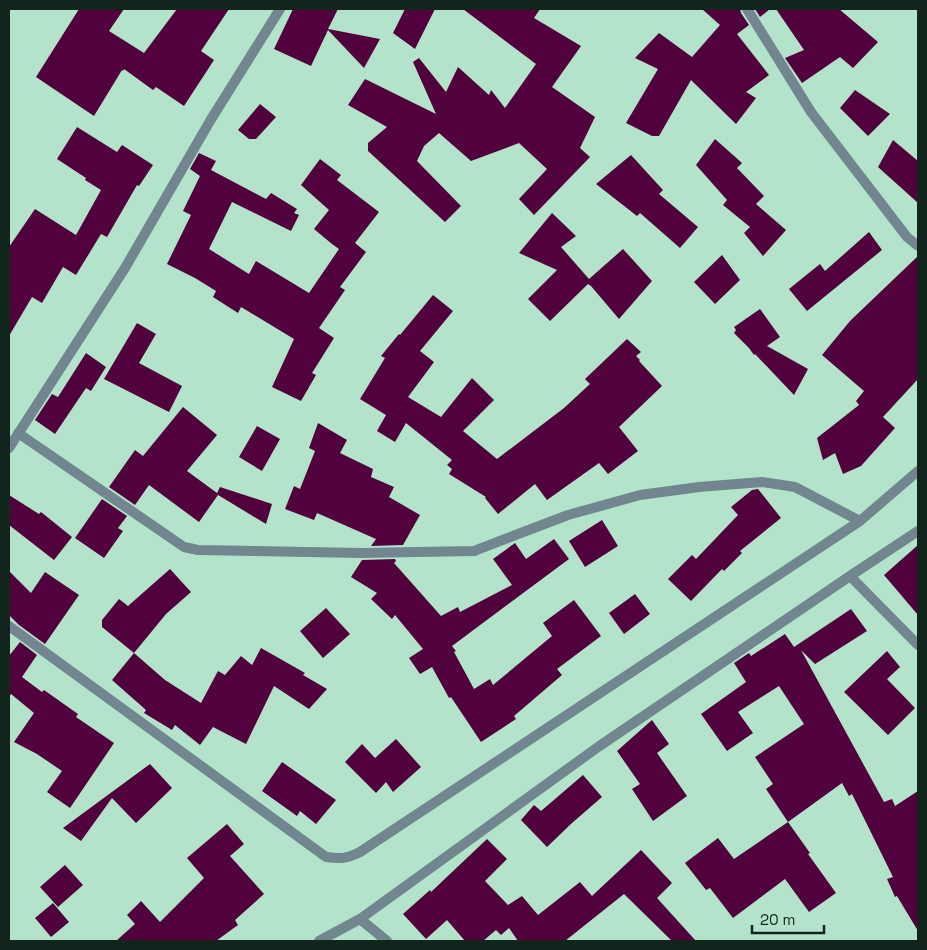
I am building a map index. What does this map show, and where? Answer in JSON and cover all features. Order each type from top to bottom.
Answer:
[{"type":"street","points":[[9,448],[125,268],[210,121],[280,9]]},
{"type":"street","points":[[747,9],[811,112],[907,237],[918,246]]},
{"type":"street","points":[[18,433],[184,547],[198,550],[361,553],[474,551],[568,515],[640,495],[699,487],[762,482],[795,487],[860,521]]},
{"type":"street","points":[[9,626],[326,857],[349,857],[360,852],[860,521],[918,471]]},
{"type":"street","points":[[319,941],[360,919],[598,747],[918,531]]},
{"type":"street","points":[[850,576],[918,644]]},
{"type":"street","points":[[360,919],[387,941]]},
{"type":"building","points":[[79,9],[124,9],[109,31],[144,53],[177,9],[229,9],[201,51],[214,60],[184,106],[156,87],[153,90],[124,69],[94,116],[36,77]]},
{"type":"building","points":[[293,9],[338,9],[328,29],[380,39],[364,68],[328,30],[311,66],[274,49]]},
{"type":"building","points":[[405,9],[435,9],[415,49],[393,33]]},
{"type":"building","points":[[463,9],[540,9],[534,18],[581,46],[552,87],[595,117],[580,148],[590,157],[534,215],[519,199],[547,169],[519,143],[471,161],[439,133],[424,146],[417,161],[461,206],[445,222],[368,151],[368,143],[387,127],[348,105],[365,79],[436,114],[413,62],[419,58],[446,92],[458,67],[489,95],[491,90],[505,108],[536,64]]},
{"type":"building","points":[[702,9],[740,9],[749,25],[737,34],[769,75],[746,92],[756,98],[736,124],[691,80],[659,136],[652,136],[626,123],[658,69],[635,58],[659,33],[692,57],[720,25]]},
{"type":"building","points":[[755,9],[770,9],[760,17]]},
{"type":"building","points":[[776,9],[839,9],[878,42],[853,68],[840,57],[802,83],[785,58],[804,50]]},
{"type":"building","points":[[855,90],[890,114],[868,136],[840,108]]},
{"type":"building","points":[[260,104],[276,117],[256,139],[249,139],[238,130]]},
{"type":"building","points":[[77,127],[117,152],[122,145],[153,165],[139,186],[137,185],[107,237],[101,234],[76,275],[63,267],[42,303],[32,297],[9,336],[9,247],[35,209],[76,235],[101,190],[57,159]]},
{"type":"building","points":[[715,139],[742,163],[737,168],[764,196],[756,204],[786,230],[763,256],[744,233],[750,227],[723,205],[727,200],[696,165]]},
{"type":"building","points":[[893,140],[918,161],[918,203],[878,167]]},
{"type":"building","points":[[199,153],[216,161],[211,170],[266,199],[271,193],[297,209],[294,213],[299,215],[291,231],[232,202],[209,249],[249,274],[256,261],[309,293],[339,249],[314,229],[329,210],[301,185],[320,159],[341,175],[337,180],[379,212],[355,243],[366,252],[340,287],[345,290],[319,328],[334,338],[312,373],[316,375],[301,401],[272,387],[294,339],[241,307],[238,313],[213,297],[216,291],[167,264],[191,215],[183,211],[200,176],[190,169]]},
{"type":"building","points":[[631,155],[663,190],[659,194],[698,227],[680,248],[640,213],[637,216],[596,184]]},
{"type":"building","points":[[552,213],[576,236],[561,247],[589,279],[623,249],[652,281],[619,319],[588,284],[550,321],[528,299],[557,270],[519,253]]},
{"type":"building","points":[[869,232],[882,250],[807,311],[789,289],[820,264],[825,271]]},
{"type":"building","points":[[722,255],[740,280],[715,304],[694,282]]},
{"type":"building","points":[[918,256],[918,379],[883,417],[895,428],[861,466],[843,474],[835,453],[823,460],[817,438],[859,405],[856,401],[864,391],[822,355],[850,321]]},
{"type":"building","points":[[433,295],[453,311],[420,351],[434,362],[408,397],[441,417],[472,378],[494,400],[463,431],[497,459],[564,408],[590,384],[585,379],[627,339],[641,352],[636,356],[639,361],[662,386],[619,427],[638,451],[608,474],[599,463],[547,500],[535,484],[498,514],[486,497],[449,474],[452,469],[447,465],[452,460],[406,423],[395,442],[377,431],[386,415],[360,399],[385,358],[381,356]]},
{"type":"building","points":[[760,309],[780,337],[767,346],[808,369],[794,395],[734,333],[736,330],[734,327]]},
{"type":"building","points":[[137,323],[156,334],[139,363],[182,386],[169,412],[104,379]]},
{"type":"building","points":[[86,353],[106,367],[91,391],[86,388],[55,434],[35,420],[52,394],[58,397]]},
{"type":"building","points":[[183,407],[217,435],[187,471],[217,493],[220,487],[272,504],[266,524],[218,495],[199,522],[149,485],[135,505],[109,487],[135,450],[143,456]]},
{"type":"building","points":[[318,423],[347,440],[340,453],[373,469],[371,477],[394,487],[389,497],[420,515],[403,545],[371,546],[376,539],[317,513],[314,520],[285,509],[294,486],[300,489],[315,451],[309,448]]},
{"type":"building","points":[[257,426],[280,439],[262,471],[239,457]]},
{"type":"building","points":[[758,489],[781,518],[740,551],[742,553],[724,571],[722,569],[691,601],[668,579],[692,555],[696,559],[738,515],[731,507],[752,490]]},
{"type":"building","points":[[9,495],[39,514],[41,512],[72,537],[54,560],[9,525]]},
{"type":"building","points":[[102,499],[127,516],[118,528],[123,531],[104,558],[75,538]]},
{"type":"building","points":[[602,520],[618,546],[585,567],[569,541]]},
{"type":"building","points":[[554,539],[569,559],[452,646],[456,651],[454,652],[474,689],[490,679],[493,685],[552,636],[543,623],[574,600],[601,636],[557,669],[562,675],[514,716],[516,719],[481,742],[451,697],[449,698],[432,667],[420,674],[409,658],[423,649],[395,615],[392,619],[371,599],[377,593],[351,577],[362,560],[395,559],[394,563],[441,616],[458,607],[460,612],[512,585],[493,559],[515,543],[526,559]]},
{"type":"building","points":[[918,545],[918,615],[884,575]]},
{"type":"building","points":[[170,569],[191,592],[166,614],[134,653],[102,627],[102,620],[119,599],[128,606]]},
{"type":"building","points":[[9,571],[31,593],[45,572],[79,595],[45,644],[19,625],[9,615]]},
{"type":"building","points":[[635,594],[650,614],[624,634],[609,613]]},
{"type":"building","points":[[326,608],[350,634],[323,658],[300,631]]},
{"type":"building","points":[[851,609],[867,631],[815,664],[801,650],[884,802],[892,799],[895,806],[918,791],[918,931],[897,896],[895,897],[887,879],[893,877],[852,794],[849,796],[842,783],[788,822],[766,789],[773,784],[755,757],[804,724],[779,686],[738,712],[753,733],[727,751],[701,714],[746,682],[734,663],[749,653],[751,656],[785,634],[794,647]]},
{"type":"building","points":[[20,642],[37,655],[22,677],[78,714],[76,717],[114,743],[70,808],[47,792],[62,771],[37,754],[14,742],[34,713],[11,694],[9,697],[9,656]]},
{"type":"building","points":[[261,648],[305,673],[303,675],[327,689],[309,709],[274,686],[246,744],[213,727],[200,745],[175,725],[172,730],[144,713],[146,710],[112,680],[134,653],[165,680],[201,703],[218,671],[225,675],[241,656],[252,665]]},
{"type":"building","points":[[887,651],[900,667],[887,679],[915,708],[888,735],[844,692]]},
{"type":"building","points":[[652,720],[669,744],[657,753],[687,796],[653,821],[632,789],[640,784],[617,751]]},
{"type":"building","points":[[396,739],[421,767],[393,792],[386,782],[376,793],[345,762],[362,744],[375,758]]},
{"type":"building","points":[[282,762],[336,800],[316,824],[300,811],[297,816],[262,791]]},
{"type":"building","points":[[150,764],[172,788],[136,823],[112,798],[81,841],[63,828]]},
{"type":"building","points":[[583,775],[602,797],[547,847],[521,820],[534,805],[541,811]]},
{"type":"building","points":[[788,822],[836,893],[809,912],[785,879],[733,918],[710,888],[706,890],[685,863],[718,838],[734,859]]},
{"type":"building","points":[[227,824],[244,844],[230,856],[264,894],[235,920],[238,925],[216,941],[116,941],[135,924],[127,915],[141,901],[160,922],[204,878],[187,858]]},
{"type":"building","points":[[487,839],[507,859],[485,881],[508,905],[522,896],[538,915],[580,882],[592,896],[641,850],[672,883],[657,898],[696,941],[672,941],[624,894],[565,941],[518,941],[509,928],[501,935],[496,930],[483,941],[465,941],[447,920],[426,939],[403,914],[430,890],[431,892]]},
{"type":"building","points":[[65,865],[83,885],[58,907],[40,887]]},
{"type":"building","points":[[53,903],[69,922],[51,937],[35,918]]}]
